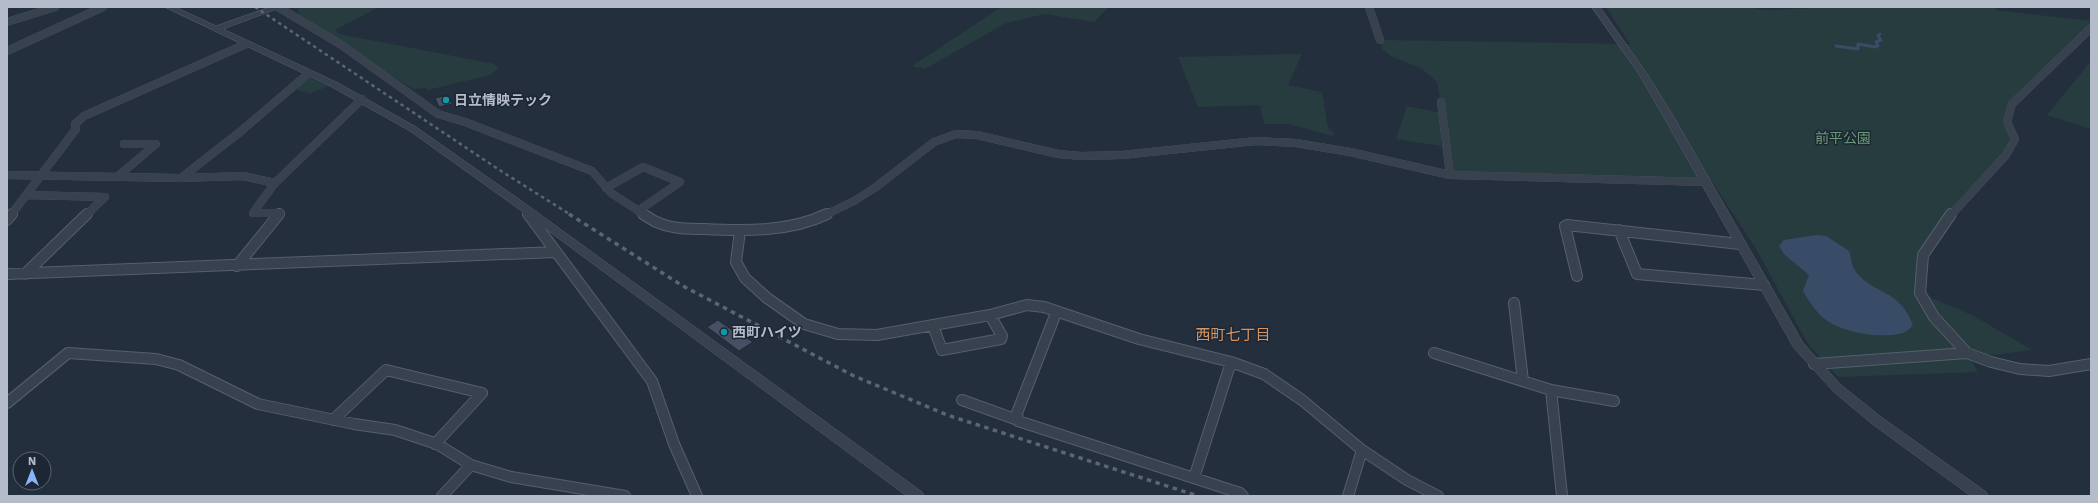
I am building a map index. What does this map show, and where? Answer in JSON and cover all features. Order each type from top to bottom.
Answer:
[{"type":"street","points":[[7,22],[55,7]]},
{"type":"street","points":[[7,51],[103,7]]},
{"type":"street","points":[[169,7],[362,99],[413,129],[523,207],[917,496]]},
{"type":"street","points":[[216,29],[278,7],[340,44],[438,114],[465,122],[592,171],[606,188],[638,211],[659,223],[678,228],[740,230],[788,227],[813,221],[834,212],[876,187],[934,142],[956,134],[977,135],[1051,152],[1081,156],[1122,155],[1256,141],[1276,141],[1350,152],[1450,176],[1706,182]]},
{"type":"street","points":[[1369,7],[1380,40]]},
{"type":"street","points":[[1596,7],[1643,74],[1798,345],[1837,388],[1876,420],[1981,496]]},
{"type":"street","points":[[1966,353],[1934,317],[1920,293],[1923,255],[1945,221],[2006,155],[2014,139],[2007,126],[2006,116],[2012,104],[2091,28]]},
{"type":"street","points":[[7,220],[76,129],[75,124],[84,116],[246,44]]},
{"type":"street","points":[[181,178],[240,132],[309,73]]},
{"type":"street","points":[[237,266],[280,213],[253,213],[276,183],[362,99]]},
{"type":"street","points":[[1441,102],[1450,176]]},
{"type":"street","points":[[117,177],[156,144],[124,144]]},
{"type":"street","points":[[606,188],[643,167],[680,182],[638,211]]},
{"type":"street","points":[[7,175],[181,178],[243,176],[276,183]]},
{"type":"street","points":[[25,274],[105,197],[26,195]]},
{"type":"street","points":[[523,207],[652,381],[674,444],[697,496]]},
{"type":"street","points":[[1577,276],[1565,226],[1619,230],[1740,244]]},
{"type":"street","points":[[740,230],[736,262],[745,278],[767,298],[804,324],[838,334],[864,335],[898,332],[990,316],[1027,305],[1044,307],[1056,313],[1139,339],[1231,362],[1264,374],[1302,400],[1362,450],[1407,480],[1438,496]]},
{"type":"street","points":[[1619,230],[1637,274],[1764,285]]},
{"type":"street","points":[[7,274],[237,266],[556,252]]},
{"type":"street","points":[[1514,304],[1523,381]]},
{"type":"street","points":[[1018,420],[1017,413],[1056,313]]},
{"type":"street","points":[[933,326],[942,350],[1000,339],[1002,336],[990,316]]},
{"type":"street","points":[[7,403],[68,353],[156,359],[180,365],[258,404],[333,420],[395,430],[435,444],[471,465],[511,477],[625,496]]},
{"type":"street","points":[[1434,353],[1551,390],[1614,401]]},
{"type":"street","points":[[1814,364],[1966,353],[1991,362],[2020,369],[2049,371],[2091,364]]},
{"type":"street","points":[[1194,478],[1231,362]]},
{"type":"street","points":[[333,420],[386,370],[482,393],[435,444]]},
{"type":"street","points":[[1551,390],[1562,496]]},
{"type":"street","points":[[962,400],[1018,420],[1240,493],[1243,496]]},
{"type":"street","points":[[1348,496],[1362,450]]},
{"type":"street","points":[[442,496],[471,465]]},
{"type":"green space","points":[[298,7],[379,7],[335,30],[339,34],[490,63],[495,65],[498,69],[490,75],[428,90],[425,88],[413,89],[303,19],[298,12]]},
{"type":"green space","points":[[1001,7],[1109,7],[1094,22],[1045,14],[1006,23],[925,69],[912,66]]},
{"type":"green space","name":"前平公園","points":[[1606,7],[1746,7],[1767,10],[1841,7],[1994,7],[1996,10],[2091,21],[2091,28],[2012,104],[2006,116],[2015,139],[1994,169],[1944,223],[1933,238],[1922,258],[1921,263],[1920,293],[1974,316],[2032,350],[1994,355],[1967,353],[1978,372],[1838,377],[1808,344],[1755,247],[1711,180],[1450,175],[1437,82],[1422,69],[1391,56],[1382,49],[1380,40],[1630,44]]},
{"type":"green space","points":[[1302,54],[1288,85],[1322,92],[1328,128],[1334,133],[1333,136],[1288,124],[1264,124],[1260,105],[1198,107],[1178,57]]},
{"type":"green space","points":[[2091,61],[2091,129],[2047,115]]},
{"type":"green space","points":[[310,78],[328,86],[310,94],[293,89]]},
{"type":"green space","points":[[1407,106],[1441,113],[1441,146],[1396,139]]},
{"type":"water","points":[[1816,235],[1826,236],[1849,251],[1853,267],[1860,277],[1893,298],[1901,305],[1908,314],[1913,326],[1903,333],[1895,335],[1865,334],[1836,326],[1821,316],[1803,291],[1809,275],[1785,255],[1779,246],[1784,240]]},
{"type":"building","name":"日立情映テック","points":[[448,95],[452,104],[439,107],[435,98]]},
{"type":"building","name":"西町ハイツ","points":[[718,320],[743,338],[745,337],[753,342],[739,351],[707,327]]},
{"type":"waterway","points":[[1836,46],[1858,49],[1858,44],[1876,47],[1878,46],[1876,42],[1881,40],[1878,36],[1880,34]]},
{"type":"railway","points":[[255,7],[501,171],[571,215]]},
{"type":"railway","points":[[569,214],[683,286],[852,375],[947,415],[1198,496]]},
{"type":"place","name":"日立情映テック","points":[[446,100]]},
{"type":"place","name":"西町ハイツ","points":[[724,332]]},
{"type":"district","name":"西町七丁目","points":[[1233,335]]}]
